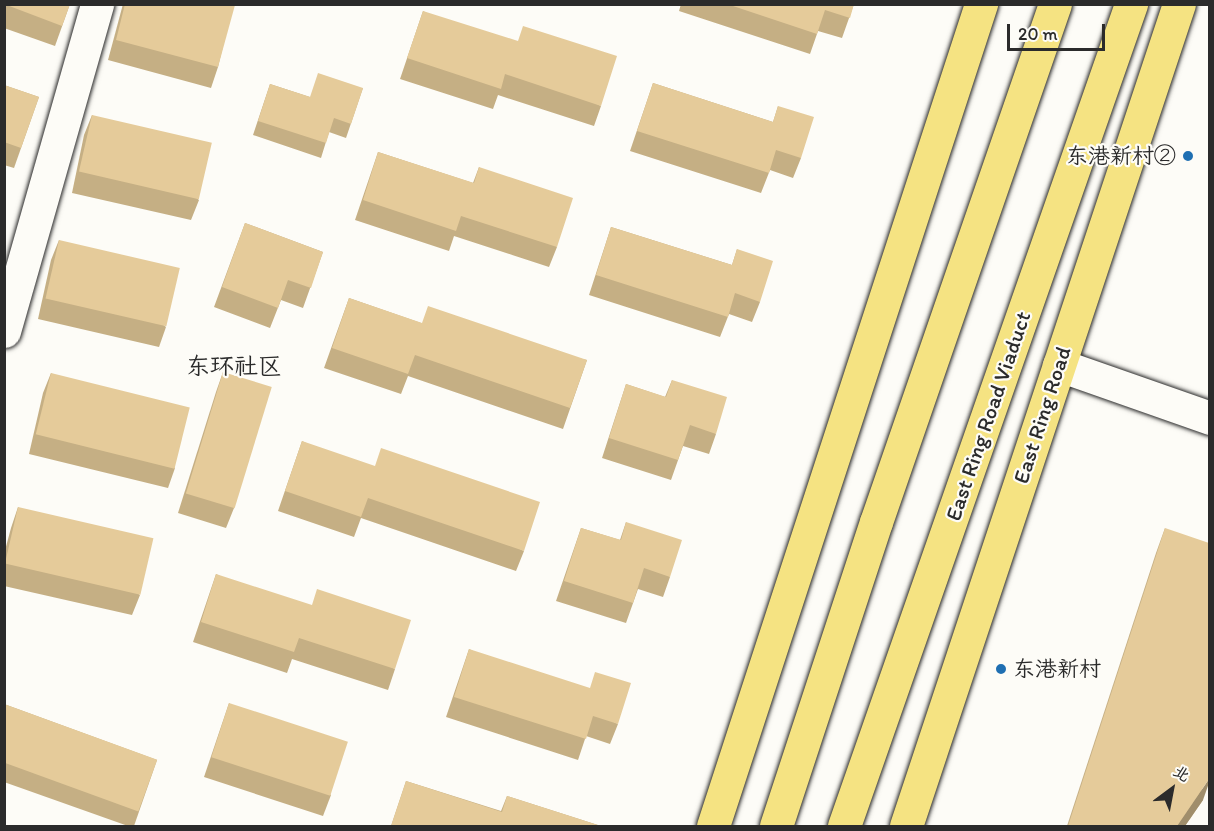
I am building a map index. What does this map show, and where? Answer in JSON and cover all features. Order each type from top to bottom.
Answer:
[{"type":"main road","points":[[713,826],[981,4]]},
{"type":"main road","points":[[776,826],[876,522],[1055,4]]},
{"type":"main road","name":"East Ring Road Viaduct","points":[[844,826],[1131,4]]},
{"type":"main road","name":"East Ring Road","points":[[906,826],[1179,4]]},
{"type":"street","points":[[4,331],[97,4]]},
{"type":"street","points":[[1059,365],[1209,418]]},
{"type":"building","points":[[4,4],[70,4],[62,26]]},
{"type":"building","points":[[125,4],[235,5],[218,67],[116,40]]},
{"type":"building","points":[[727,4],[854,4],[850,18],[825,10],[817,34]]},
{"type":"building","points":[[423,11],[518,41],[523,26],[617,56],[601,106],[505,74],[501,89],[407,58]]},
{"type":"building","points":[[318,73],[363,88],[351,124],[334,118],[326,143],[258,121],[270,84],[310,97]]},
{"type":"building","points":[[653,83],[773,122],[778,106],[814,117],[801,158],[776,150],[769,173],[637,131]]},
{"type":"building","points":[[4,85],[39,97],[21,148],[4,142]]},
{"type":"building","points":[[92,115],[212,143],[199,199],[79,172]]},
{"type":"building","points":[[378,152],[474,183],[479,167],[573,198],[557,247],[461,216],[456,231],[363,200]]},
{"type":"building","points":[[245,223],[323,252],[311,288],[288,280],[278,308],[222,287]]},
{"type":"building","points":[[611,227],[732,265],[737,249],[773,261],[760,302],[735,293],[728,317],[596,275]]},
{"type":"building","points":[[59,240],[180,268],[166,326],[46,298]]},
{"type":"building","points":[[349,298],[422,323],[428,306],[587,360],[570,408],[415,355],[408,374],[332,348]]},
{"type":"building","points":[[223,372],[272,387],[235,508],[186,493]]},
{"type":"building","points":[[51,373],[190,408],[175,469],[36,434]]},
{"type":"building","points":[[672,380],[727,397],[716,434],[690,425],[678,460],[609,438],[626,384],[666,397]]},
{"type":"building","points":[[302,441],[375,466],[381,448],[540,502],[524,551],[368,498],[361,517],[285,491]]},
{"type":"building","points":[[18,507],[153,538],[140,595],[5,564]]},
{"type":"building","points":[[626,522],[682,540],[670,577],[644,568],[633,603],[564,581],[581,528],[621,540]]},
{"type":"building","points":[[1165,528],[1209,543],[1209,779],[1177,826],[1068,826]]},
{"type":"building","points":[[216,574],[312,605],[317,589],[411,620],[395,669],[299,638],[294,652],[201,622]]},
{"type":"building","points":[[469,649],[590,688],[595,672],[631,683],[618,724],[593,716],[586,739],[454,697]]},
{"type":"building","points":[[229,703],[348,742],[330,796],[211,757]]},
{"type":"building","points":[[4,704],[157,760],[138,811],[4,763]]},
{"type":"building","points":[[406,781],[502,812],[507,796],[601,826],[391,826]]},
{"type":"place","name":"东港新村②","points":[[1188,156]]},
{"type":"place","name":"东港新村","points":[[1001,669]]},
{"type":"district","name":"东环社区","points":[[234,366]]}]
